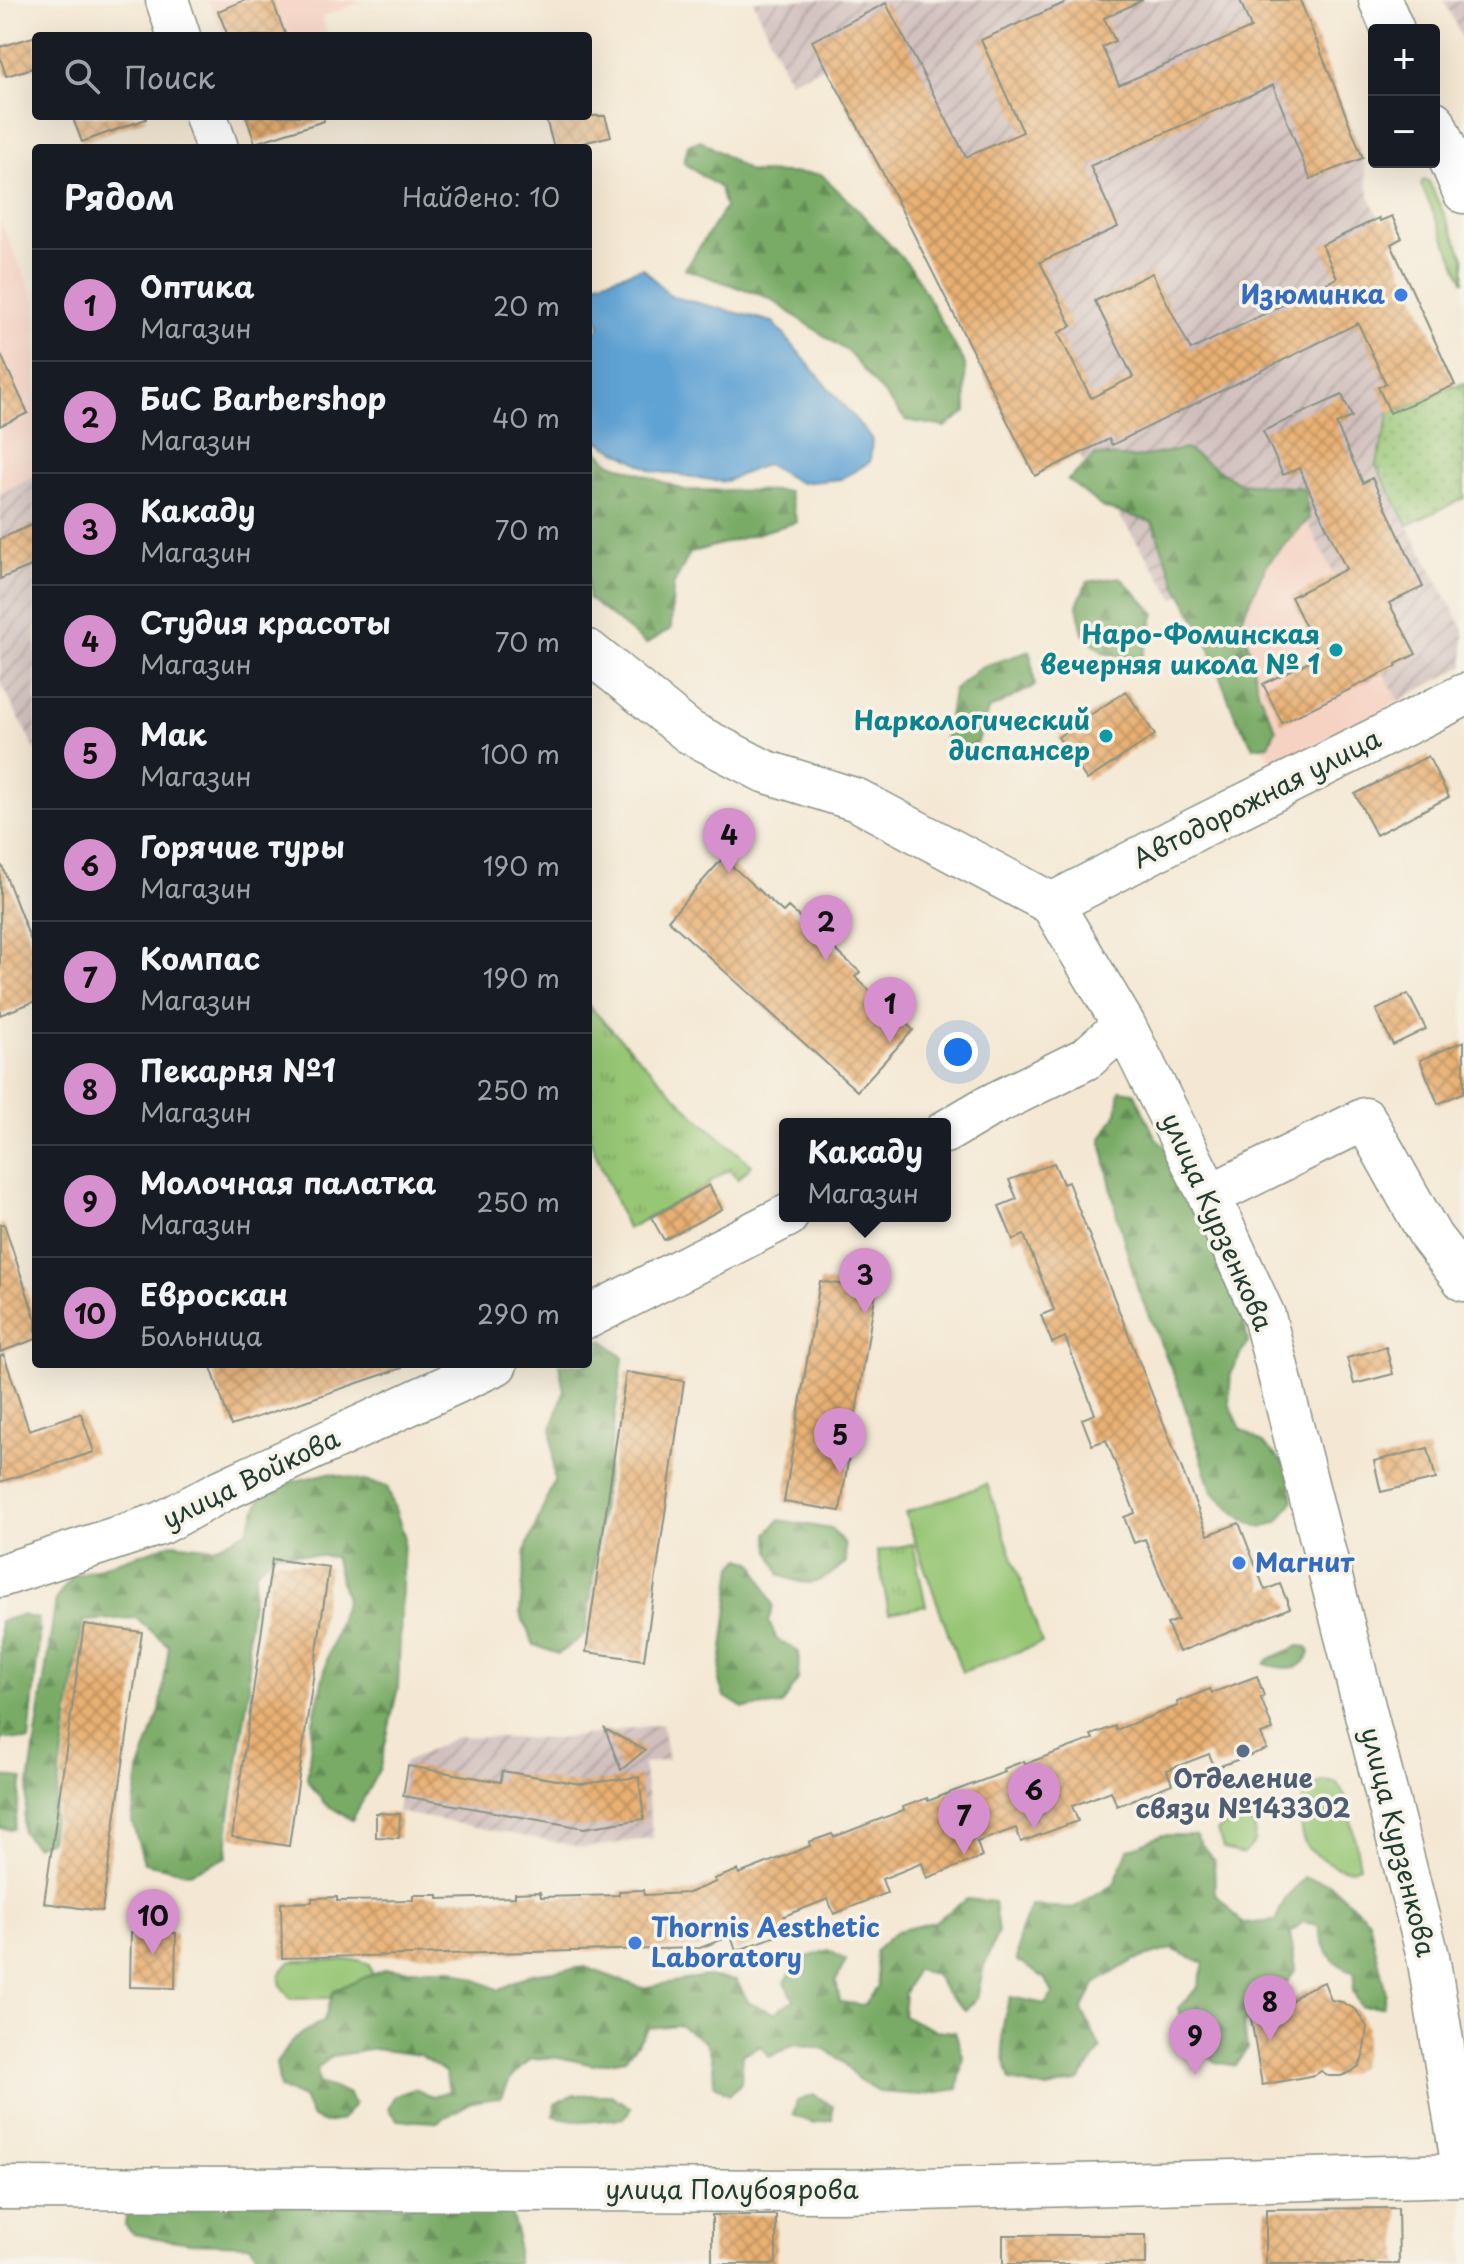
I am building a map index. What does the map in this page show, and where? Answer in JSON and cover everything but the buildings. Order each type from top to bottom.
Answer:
[{"type":"street","points":[[167,0],[178,32]]},
{"type":"street","points":[[1380,0],[1390,24]]},
{"type":"street","points":[[207,120],[216,144]]},
{"type":"street","points":[[1440,136],[1464,192]]},
{"type":"street","points":[[592,654],[689,732],[764,771],[857,800],[1052,904]]},
{"type":"street","name":"Автодорожная улица","points":[[1052,904],[1464,695]]},
{"type":"street","name":"улица Курзенкова","points":[[1052,904],[1124,1025],[1209,1196],[1264,1316],[1428,1956],[1464,2175]]},
{"type":"street","points":[[951,1128],[1087,1058],[1124,1025]]},
{"type":"street","points":[[1209,1196],[1365,1119],[1431,1237],[1464,1280]]},
{"type":"street","points":[[592,1315],[779,1220]]},
{"type":"street","name":"улица Войкова","points":[[0,1576],[162,1523],[235,1485],[487,1368]]},
{"type":"street","name":"улица Полубоярова","points":[[0,2188],[841,2191],[1464,2175]]},
{"type":"shaded area","points":[[208,0],[365,0],[322,17],[327,32],[221,32]]},
{"type":"shaded area","points":[[753,0],[1301,0],[1363,158],[1370,198],[1455,385],[1376,466],[1464,630],[1464,666],[1398,701],[1302,512],[1175,599],[1079,455],[1035,476],[886,179],[825,66],[789,81]]},
{"type":"shaded area","points":[[1464,0],[1464,43],[1445,2]]},
{"type":"shaded area","points":[[0,220],[32,294],[32,478],[0,493]]},
{"type":"shaded area","points":[[32,478],[32,743],[0,682],[0,493]]},
{"type":"shaded area","points":[[1302,512],[1398,701],[1344,731],[1271,764],[1192,588]]},
{"type":"shaded area","points":[[662,1724],[668,1760],[643,1764],[653,1838],[585,1848],[397,1812],[404,1763],[456,1737],[557,1739]]},
{"type":"green space","points":[[701,140],[750,172],[821,174],[859,211],[912,269],[965,364],[966,412],[945,427],[906,420],[848,352],[769,298],[685,269],[725,208],[720,188],[684,163],[688,145]]},
{"type":"green space","points":[[1426,180],[1464,257],[1464,282],[1421,185]]},
{"type":"green space","points":[[1464,383],[1464,498],[1408,525],[1376,466],[1390,413]]},
{"type":"green space","points":[[592,444],[609,462],[684,490],[788,491],[797,522],[690,553],[673,586],[671,629],[646,644],[592,601]]},
{"type":"green space","points":[[1186,449],[1239,483],[1304,488],[1309,519],[1266,565],[1242,618],[1259,694],[1276,729],[1269,745],[1253,747],[1234,713],[1203,632],[1176,584],[1152,522],[1102,507],[1068,480],[1096,455],[1133,458]]},
{"type":"green space","points":[[1120,577],[1155,613],[1142,658],[1105,654],[1083,634],[1077,605],[1087,582]]},
{"type":"green space","points":[[1030,651],[1035,686],[988,710],[978,742],[959,751],[945,742],[953,691],[981,667]]},
{"type":"green space","points":[[592,1009],[694,1115],[752,1165],[738,1179],[729,1170],[709,1185],[627,1229],[592,1145]]},
{"type":"green space","points":[[1120,1090],[1134,1092],[1156,1139],[1177,1157],[1241,1304],[1248,1342],[1231,1372],[1229,1403],[1241,1429],[1264,1444],[1288,1468],[1293,1501],[1279,1521],[1262,1528],[1242,1519],[1212,1491],[1177,1382],[1138,1290],[1117,1215],[1101,1140],[1117,1113]]},
{"type":"green space","points":[[592,1340],[605,1341],[623,1358],[585,1634],[558,1654],[534,1645],[520,1613],[526,1549],[554,1481],[552,1428],[564,1391],[560,1368],[592,1368]]},
{"type":"green space","points":[[329,1473],[387,1486],[404,1535],[398,1687],[380,1768],[352,1820],[324,1803],[307,1779],[313,1722],[328,1656],[346,1600],[334,1557],[277,1552],[256,1571],[248,1630],[249,1689],[227,1857],[189,1873],[144,1863],[132,1821],[140,1766],[160,1711],[169,1646],[136,1618],[83,1621],[50,1840],[35,1846],[22,1832],[56,1599],[73,1576],[174,1543],[214,1548],[247,1531],[265,1488]]},
{"type":"green space","points":[[987,1484],[1042,1643],[962,1672],[905,1513]]},
{"type":"green space","points":[[779,1520],[831,1529],[844,1543],[846,1562],[815,1582],[800,1582],[780,1575],[770,1551],[768,1533]]},
{"type":"green space","points":[[913,1544],[926,1606],[889,1613],[877,1551]]},
{"type":"green space","points":[[742,1558],[754,1563],[773,1605],[769,1622],[776,1639],[799,1652],[798,1680],[782,1705],[743,1708],[724,1696],[719,1682],[733,1566]]},
{"type":"green space","points":[[21,1615],[39,1619],[29,1741],[4,1738],[0,1749],[0,1621]]},
{"type":"green space","points":[[1299,1646],[1307,1647],[1310,1651],[1298,1666],[1286,1668],[1265,1664],[1269,1659]]},
{"type":"green space","points":[[0,1776],[23,1779],[14,1829],[0,1828]]},
{"type":"green space","points":[[1324,1781],[1337,1783],[1347,1800],[1360,1866],[1355,1868],[1342,1868],[1329,1863],[1309,1849],[1302,1836],[1301,1811],[1306,1789]]},
{"type":"green space","points":[[1237,1819],[1255,1825],[1254,1842],[1243,1854],[1223,1849],[1218,1830]]},
{"type":"green space","points":[[1162,1835],[1195,1835],[1214,1861],[1215,1893],[1243,1924],[1275,1921],[1286,1897],[1304,1878],[1329,1883],[1369,1920],[1386,1993],[1382,2007],[1362,2007],[1353,1992],[1355,1973],[1339,1965],[1329,1955],[1318,1925],[1302,1922],[1290,1934],[1296,1969],[1281,1991],[1256,2000],[1244,2024],[1247,2049],[1235,2066],[1216,2062],[1183,2032],[1178,2008],[1198,1987],[1204,1963],[1172,1949],[1134,1960],[1095,1984],[1082,2010],[1101,2049],[1079,2081],[1047,2089],[1010,2081],[1002,2039],[1010,1997],[1045,2004],[1053,1994],[1046,1979],[1017,1961],[1019,1935],[1030,1906],[1075,1908],[1114,1884],[1128,1850]]},
{"type":"green space","points":[[967,1899],[994,1902],[998,1932],[984,1966],[977,1998],[965,2010],[945,1991],[935,1974],[915,1970],[905,1993],[903,2016],[934,2030],[955,2032],[963,2056],[958,2089],[920,2095],[879,2092],[859,2080],[825,2049],[795,2044],[770,2057],[761,2046],[743,2054],[741,2083],[729,2095],[714,2084],[713,2064],[706,2042],[678,2025],[649,2028],[625,2059],[593,2065],[559,2057],[530,2059],[510,2079],[502,2097],[472,2102],[437,2122],[397,2120],[388,2109],[394,2096],[414,2089],[433,2096],[449,2091],[446,2073],[420,2055],[374,2049],[333,2056],[317,2068],[319,2083],[348,2093],[354,2104],[342,2120],[325,2123],[312,2118],[303,2098],[280,2088],[276,2063],[295,2038],[324,2020],[334,1990],[386,1969],[452,1969],[499,1990],[530,1974],[585,1967],[642,1988],[705,1976],[736,1980],[749,2003],[774,2013],[794,2000],[785,1982],[799,1960],[828,1950],[846,1960],[836,1981],[840,2002],[864,2005],[878,1987],[875,1951],[897,1931],[934,1922]]},
{"type":"green space","points":[[359,1960],[369,1965],[373,1976],[361,1997],[291,1999],[281,1984],[280,1975],[291,1961]]},
{"type":"green space","points":[[573,2095],[611,2095],[631,2108],[624,2118],[584,2122],[554,2116],[555,2104]]},
{"type":"green space","points":[[814,2095],[833,2106],[832,2120],[813,2123],[793,2115],[797,2101]]},
{"type":"green space","points":[[128,2201],[509,2207],[517,2233],[517,2264],[262,2264],[251,2245],[189,2243],[133,2234],[125,2225]]},
{"type":"water","points":[[643,268],[670,296],[773,322],[872,439],[870,462],[841,479],[800,483],[766,464],[724,482],[653,471],[592,438],[592,335],[600,327],[592,303],[592,284]]},
{"type":"place","name":"Изюминка","points":[[1401,295]]},
{"type":"place","name":"Наро-Фоминская вечерняя школа № 1","points":[[1336,650]]},
{"type":"place","name":"Наркологический диспансер","points":[[1106,736]]},
{"type":"place","name":"Студия красоты","points":[[729,874]]},
{"type":"place","name":"БиС Barbershop","points":[[826,961]]},
{"type":"place","name":"Оптика","points":[[890,1043]]},
{"type":"place","name":"Какаду","points":[[865,1314]]},
{"type":"place","name":"Мак","points":[[840,1474]]},
{"type":"place","name":"Магнит","points":[[1239,1563]]},
{"type":"place","name":"Отделение связи №143302","points":[[1243,1751]]},
{"type":"place","name":"Горячие туры","points":[[1034,1829]]},
{"type":"place","name":"Компас","points":[[964,1855]]},
{"type":"place","name":"Thornis Aesthetic Laboratory","points":[[635,1943]]},
{"type":"place","name":"Евроскан","points":[[153,1955]]},
{"type":"place","name":"Пекарня №1","points":[[1270,2041]]},
{"type":"place","name":"Молочная палатка","points":[[1195,2075]]}]
